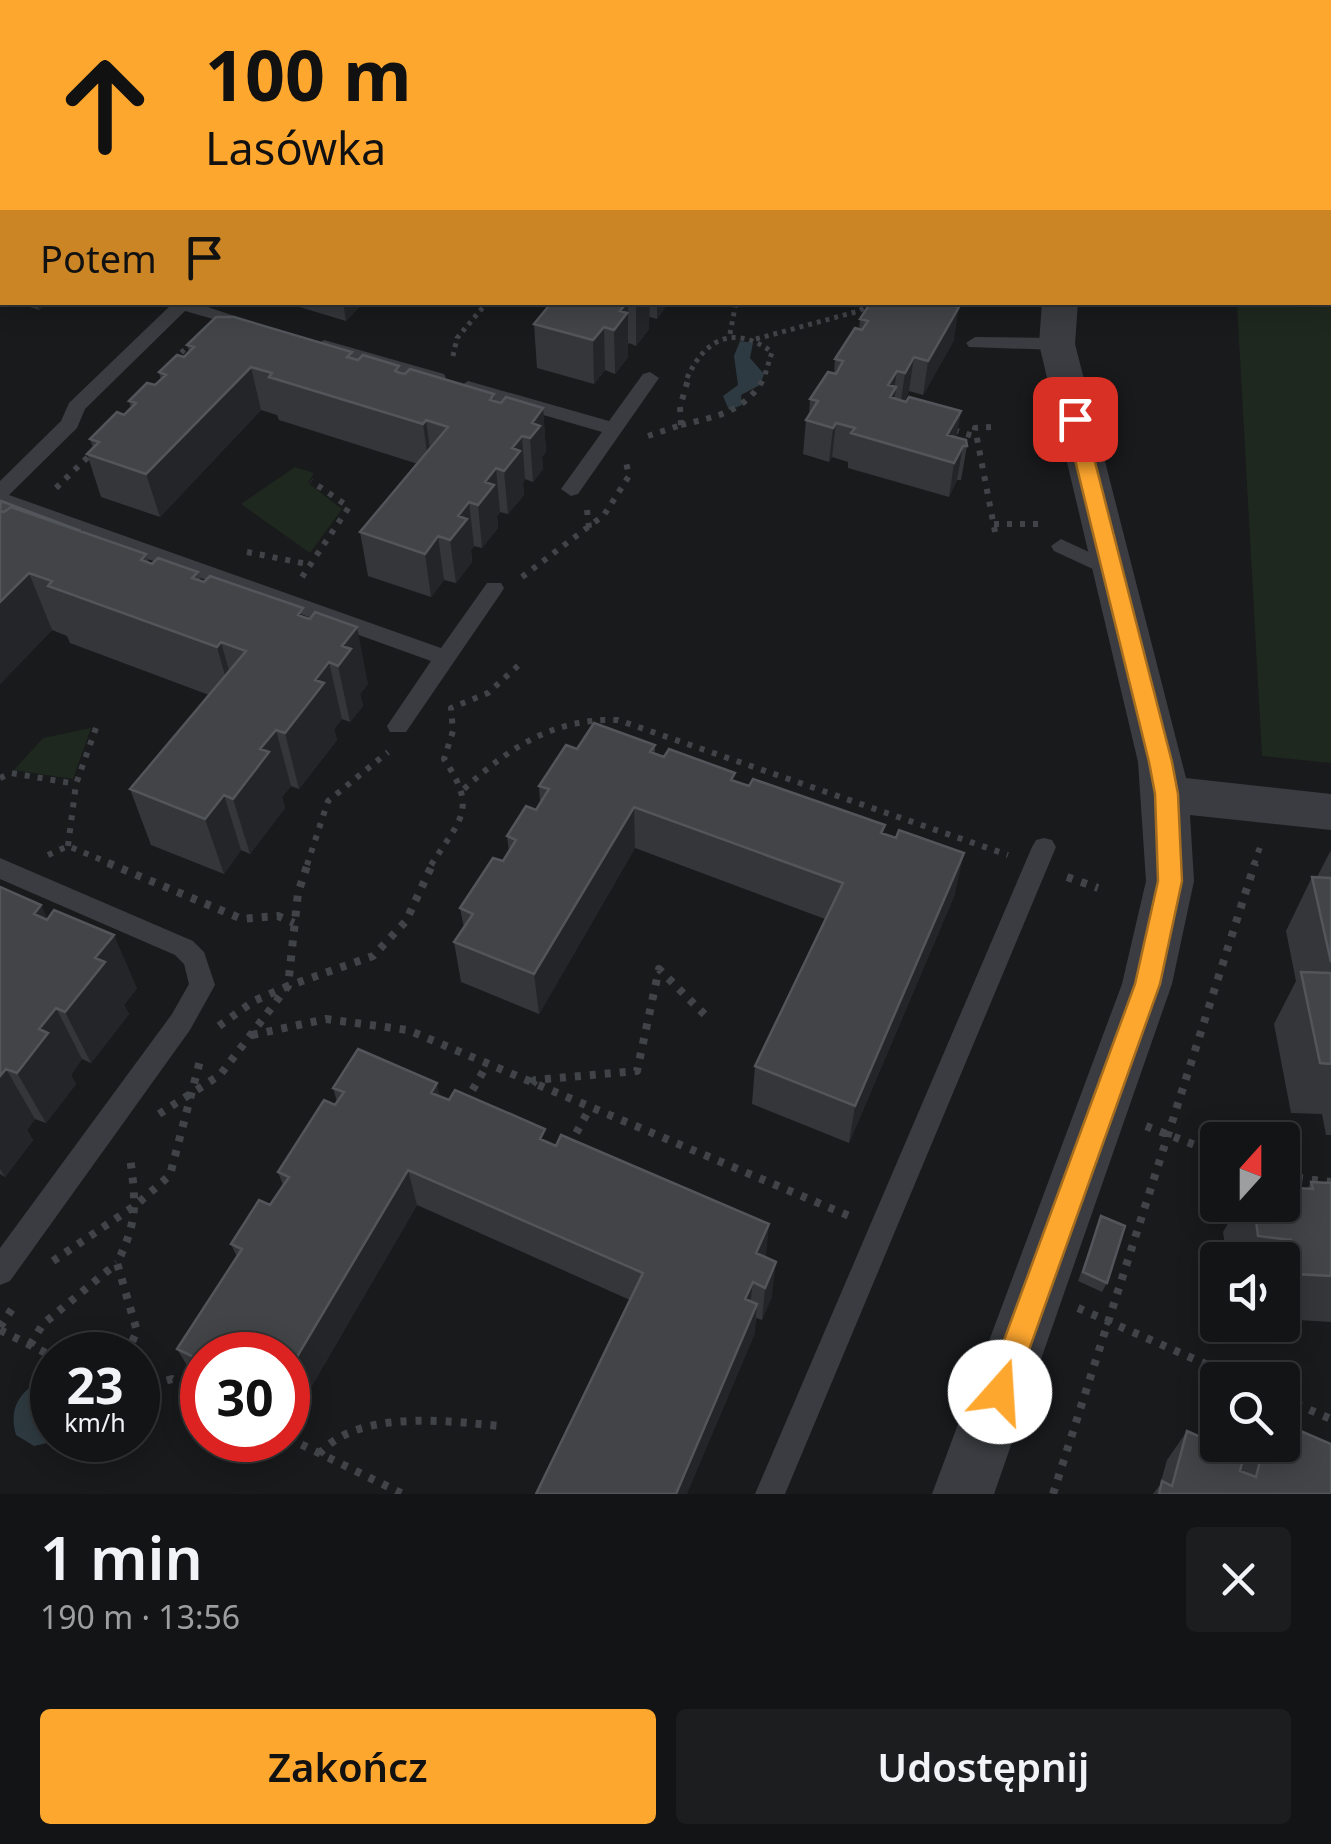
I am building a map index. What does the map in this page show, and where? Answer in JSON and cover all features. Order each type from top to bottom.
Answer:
[{"type":"street","points":[[963,1494],[1148,984],[1170,881],[1166,794],[1044,305]]},
{"type":"street","points":[[1166,794],[1331,812]]},
{"type":"lane","points":[[183,305],[76,407],[70,424],[0,496],[445,658]]},
{"type":"lane","points":[[187,305],[274,331]]},
{"type":"lane","points":[[311,342],[614,429]]},
{"type":"lane","points":[[976,343],[1057,344]]},
{"type":"lane","points":[[571,489],[650,378]]},
{"type":"lane","points":[[1061,546],[1110,570]]},
{"type":"lane","points":[[399,734],[445,658],[504,586]]},
{"type":"lane","points":[[770,1494],[1044,847]]},
{"type":"lane","points":[[0,868],[184,948],[195,959],[202,985],[181,1022],[0,1271]]},
{"type":"path","points":[[483,305],[457,338],[453,358],[491,394]]},
{"type":"path","points":[[730,334],[735,305]]},
{"type":"path","points":[[755,339],[859,311],[868,305]]},
{"type":"path","points":[[645,437],[730,416],[748,404],[761,388],[772,352],[755,339],[730,334],[707,346],[688,373],[679,418],[681,426]]},
{"type":"path","points":[[178,344],[204,352]]},
{"type":"path","points":[[164,370],[188,347]]},
{"type":"path","points":[[939,426],[976,437]]},
{"type":"path","points":[[991,427],[975,428],[996,537]]},
{"type":"path","points":[[52,492],[104,441]]},
{"type":"path","points":[[504,586],[604,515],[629,476],[626,462],[632,447]]},
{"type":"path","points":[[307,564],[349,506],[311,481]]},
{"type":"path","points":[[994,524],[1028,524]]},
{"type":"path","points":[[38,1270],[87,1241],[170,1175],[189,1096],[213,1031],[254,1001],[373,956],[406,921],[422,880],[463,814],[464,789],[444,759],[454,732],[452,692],[460,674],[445,658]]},
{"type":"path","points":[[438,717],[488,693],[520,664]]},
{"type":"path","points":[[464,789],[502,752],[550,728],[600,718],[618,720],[1014,857]]},
{"type":"path","points":[[68,846],[76,784],[97,726]]},
{"type":"path","points":[[153,1118],[220,1075],[288,986],[298,893],[328,801],[399,734]]},
{"type":"path","points":[[0,778],[11,773],[76,784]]},
{"type":"path","points":[[1053,1494],[1266,829]]},
{"type":"path","points":[[31,850],[46,856],[68,846],[242,919],[278,916],[294,923]]},
{"type":"path","points":[[1056,874],[1098,888]]},
{"type":"path","points":[[532,1084],[535,1080],[637,1071],[659,970],[707,1017]]},
{"type":"path","points":[[251,1036],[326,1019],[408,1030],[860,1221]]},
{"type":"path","points":[[181,1022],[213,1031]]},
{"type":"path","points":[[458,1116],[487,1064]]},
{"type":"path","points":[[567,1150],[590,1108]]},
{"type":"path","points":[[1103,1108],[1200,1147]]},
{"type":"path","points":[[39,1332],[117,1263],[134,1228],[136,1205],[128,1159],[136,1145]]},
{"type":"path","points":[[1300,1178],[1331,1182]]},
{"type":"path","points":[[117,1263],[137,1332]]},
{"type":"path","points":[[1036,1289],[1201,1362]]},
{"type":"path","points":[[21,1295],[0,1329],[30,1345]]},
{"type":"path","points":[[1300,1406],[1331,1419]]},
{"type":"path","points":[[319,1454],[325,1446],[374,1423],[415,1418],[500,1426]]},
{"type":"path","points":[[310,1449],[403,1494]]},
{"type":"shaded area","points":[[1237,305],[1331,305],[1331,763],[1262,756]]},
{"type":"shaded area","points":[[740,341],[753,343],[750,358],[764,374],[760,385],[741,395],[742,405],[729,410],[723,396],[738,385],[734,356]]},
{"type":"shaded area","points":[[295,467],[314,473],[308,483],[342,509],[310,553],[241,504]]},
{"type":"shaded area","points":[[91,728],[73,779],[14,770],[43,738]]},
{"type":"shaded area","points":[[30,1388],[30,1444],[16,1435],[14,1424],[16,1406]]},
{"type":"building","points":[[550,305],[625,305],[620,311],[627,313],[614,330],[604,327],[593,340],[534,324]]},
{"type":"building","points":[[869,305],[959,307],[928,361],[914,357],[905,373],[897,371],[888,385],[896,387],[890,397],[906,402],[909,397],[961,411],[947,435],[966,440],[967,446],[963,446],[954,463],[851,433],[855,428],[836,423],[833,428],[806,420],[818,401],[810,399],[828,372],[836,374],[843,361],[835,359],[855,328],[862,330],[868,321],[860,319]]},
{"type":"building","points":[[216,317],[234,317],[352,352],[347,357],[358,360],[363,355],[399,366],[395,371],[400,373],[410,369],[494,394],[490,400],[501,403],[506,397],[543,408],[532,423],[540,426],[530,438],[522,436],[512,448],[520,451],[504,471],[496,468],[485,482],[494,485],[478,505],[469,502],[458,516],[467,519],[450,540],[438,536],[425,554],[360,532],[448,427],[426,420],[423,424],[269,377],[272,373],[251,367],[146,474],[87,454],[99,442],[90,439],[117,412],[124,415],[136,403],[129,401],[147,383],[155,385],[166,375],[159,372],[177,355],[184,357],[194,347],[187,345]]},
{"type":"building","points":[[1,501],[81,531],[11,507],[0,511]]},
{"type":"building","points":[[11,507],[146,554],[141,560],[152,564],[158,558],[198,572],[192,578],[204,582],[210,576],[303,608],[298,615],[303,617],[310,619],[315,612],[357,627],[342,646],[351,649],[338,666],[329,662],[315,680],[324,683],[285,733],[276,730],[260,749],[269,752],[233,799],[224,795],[205,819],[130,789],[246,651],[221,642],[217,647],[48,586],[52,581],[29,573],[0,602],[0,511]]},
{"type":"building","points":[[594,723],[655,745],[650,752],[664,757],[669,749],[735,773],[731,780],[749,786],[753,779],[885,825],[881,833],[896,838],[899,830],[964,853],[855,1106],[755,1066],[843,883],[634,807],[534,974],[454,942],[473,914],[460,908],[493,858],[503,861],[516,840],[507,836],[526,806],[536,810],[549,789],[539,786],[566,745],[577,749]]},
{"type":"building","points":[[1312,877],[1331,878],[1331,962]]},
{"type":"building","points":[[0,887],[41,905],[34,914],[47,920],[54,910],[114,935],[95,958],[105,962],[65,1012],[56,1008],[39,1029],[48,1033],[17,1073],[6,1069],[0,1076]]},
{"type":"building","points":[[1301,972],[1331,973],[1331,1064],[1320,1063]]},
{"type":"building","points":[[358,1049],[437,1083],[431,1093],[449,1100],[455,1090],[545,1129],[540,1139],[556,1146],[561,1135],[769,1224],[756,1253],[776,1262],[765,1288],[753,1282],[745,1299],[757,1304],[676,1494],[536,1494],[643,1273],[408,1170],[310,1335],[188,1332],[242,1249],[231,1244],[259,1200],[270,1205],[289,1177],[278,1172],[324,1100],[335,1105],[344,1092],[333,1088]]},
{"type":"building","points":[[1311,1182],[1331,1183],[1331,1276],[1300,1274],[1300,1242],[1258,1236],[1256,1222],[1300,1222],[1300,1188],[1313,1189]]},
{"type":"building","points":[[1101,1216],[1125,1226],[1107,1283],[1083,1272]]},
{"type":"building","points":[[1187,1431],[1200,1437],[1200,1462],[1242,1462],[1240,1471],[1256,1477],[1260,1462],[1300,1462],[1300,1431],[1331,1444],[1331,1494],[1159,1494],[1162,1481],[1172,1486]]},
{"type":"route","points":[[1000,1392],[1148,984],[1170,881],[1166,794],[1160,762],[1075,419]]}]
